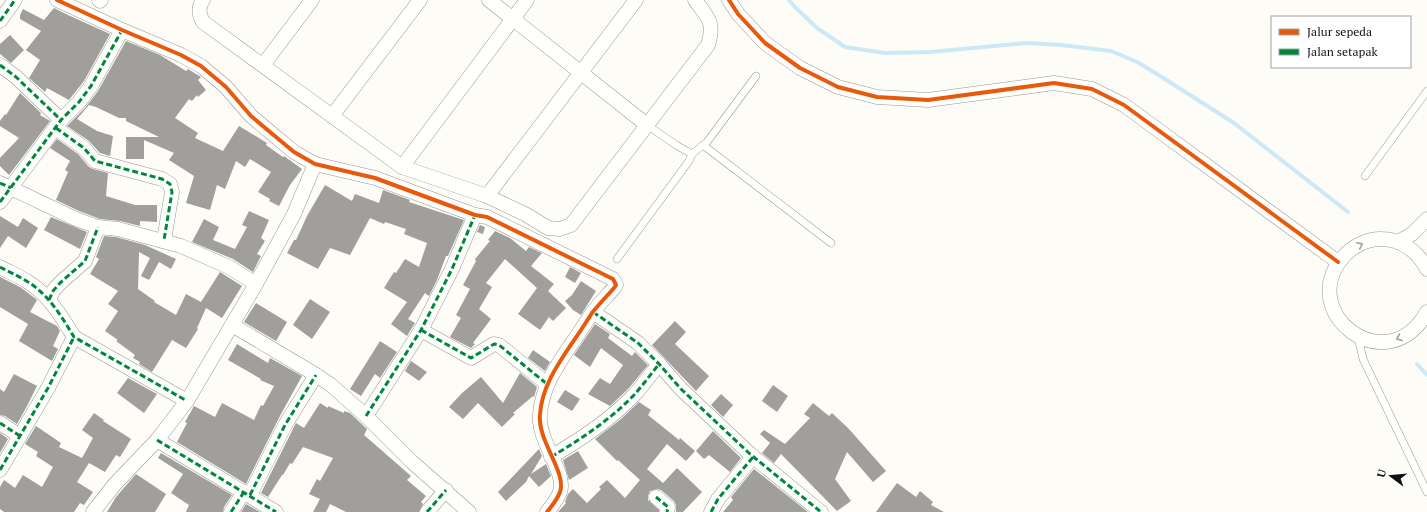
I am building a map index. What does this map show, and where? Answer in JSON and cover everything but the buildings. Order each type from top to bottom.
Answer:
[{"type":"street","points":[[0,21],[15,0]]},
{"type":"street","points":[[57,0],[181,55],[201,66],[226,87],[251,116],[294,152],[315,164],[375,178],[487,217],[613,279],[616,285],[593,312],[558,364],[547,384],[541,404],[539,416],[540,430],[562,481],[556,501],[547,512]]},
{"type":"street","points":[[204,0],[201,4],[199,14],[203,22],[402,167],[487,196],[525,214],[548,228],[560,229],[571,225],[708,45],[712,33],[710,21],[695,0]]},
{"type":"street","points":[[263,65],[312,0]]},
{"type":"street","points":[[332,116],[420,0]]},
{"type":"street","points":[[489,0],[647,125]]},
{"type":"street","points":[[402,167],[527,0]]},
{"type":"street","points":[[487,196],[636,0]]},
{"type":"street","points":[[729,0],[738,14],[765,43],[800,68],[838,87],[878,97],[928,100],[1054,83],[1092,89],[1124,105],[1338,262]]},
{"type":"street","points":[[0,202],[5,186],[79,102],[91,86],[122,30]]},
{"type":"street","points":[[0,65],[16,77],[95,161],[162,179],[170,184],[172,192],[164,240]]},
{"type":"street","points":[[93,512],[115,484],[157,440],[187,401],[256,284],[294,214],[315,164]]},
{"type":"street","points":[[5,186],[76,219],[98,227],[118,229],[164,240],[181,246],[223,264],[256,284]]},
{"type":"street","points":[[366,416],[421,330],[452,270],[475,214]]},
{"type":"street","points":[[1398,242],[1412,234],[1427,219]]},
{"type":"street","points":[[49,300],[53,291],[60,283],[85,261],[98,227]]},
{"type":"street","points":[[1425,261],[1411,249],[1398,242],[1381,239],[1364,242],[1350,250],[1338,262],[1331,278],[1330,296],[1334,313],[1344,327],[1358,337],[1374,342],[1392,341],[1408,335],[1420,324],[1427,312]]},
{"type":"street","points":[[0,267],[29,282],[49,300],[74,337],[187,401]]},
{"type":"street","points":[[593,312],[638,343],[681,389],[753,457],[821,512]]},
{"type":"street","points":[[232,325],[331,385],[366,416],[408,458],[446,490],[469,512]]},
{"type":"street","points":[[421,330],[471,358],[494,344],[500,345],[547,384]]},
{"type":"street","points":[[0,470],[48,388],[74,337]]},
{"type":"street","points":[[551,457],[590,433],[612,415],[635,394],[659,364]]},
{"type":"street","points":[[231,512],[247,493],[285,425],[316,375]]},
{"type":"street","points":[[0,422],[20,436]]},
{"type":"street","points":[[157,440],[247,493],[276,512]]},
{"type":"street","points":[[711,512],[718,499],[753,457]]},
{"type":"street","points":[[427,512],[446,490]]},
{"type":"street","points":[[656,497],[668,506],[667,512]]},
{"type":"lane","points":[[617,259],[692,154],[707,142],[756,76]]},
{"type":"lane","points":[[1365,176],[1427,91]]},
{"type":"lane","points":[[647,125],[692,154]]},
{"type":"lane","points":[[703,145],[831,243]]},
{"type":"lane","points":[[1358,337],[1363,359],[1427,492]]},
{"type":"waterway","points":[[789,0],[817,28],[845,47],[885,53],[930,52],[1027,43],[1061,45],[1111,51],[1137,62],[1234,123],[1348,212]]},
{"type":"waterway","points":[[1417,364],[1427,375]]},
{"type":"marked path","points":[[0,21],[15,0]]},
{"type":"marked path","points":[[0,202],[61,120],[79,102],[91,86],[122,30]]},
{"type":"marked path","points":[[0,65],[16,77],[61,120]]},
{"type":"marked path","points":[[56,128],[84,148],[95,161],[162,179],[170,184],[172,192],[164,240]]},
{"type":"marked path","points":[[0,183],[11,188]]},
{"type":"marked path","points":[[366,416],[421,330],[452,269],[475,215]]},
{"type":"marked path","points":[[49,300],[53,291],[60,283],[85,261],[98,227]]},
{"type":"marked path","points":[[0,267],[25,280],[42,293],[59,314],[74,337],[187,401]]},
{"type":"marked path","points":[[593,312],[638,343],[681,389],[750,454],[821,512]]},
{"type":"marked path","points":[[421,330],[471,358],[494,344],[499,345],[547,384]]},
{"type":"marked path","points":[[0,470],[48,388],[74,337]]},
{"type":"marked path","points":[[551,457],[584,436],[615,413],[634,395],[659,364]]},
{"type":"marked path","points":[[250,495],[285,425],[316,375]]},
{"type":"marked path","points":[[0,423],[20,436]]},
{"type":"marked path","points":[[157,440],[276,512]]},
{"type":"marked path","points":[[711,512],[718,499],[753,457]]},
{"type":"marked path","points":[[427,512],[446,490]]},
{"type":"marked path","points":[[231,512],[244,492]]},
{"type":"marked path","points":[[656,497],[668,507],[667,512]]},
{"type":"cycle path","points":[[57,0],[181,55],[201,66],[226,87],[251,116],[294,152],[315,164],[375,178],[475,215],[487,217],[613,279],[616,285],[592,313],[565,354],[550,378],[541,404],[540,424],[556,466],[561,484],[559,495],[547,512]]},
{"type":"cycle path","points":[[729,0],[738,14],[765,43],[800,68],[838,87],[877,97],[928,100],[1054,83],[1092,89],[1124,105],[1338,262]]}]
